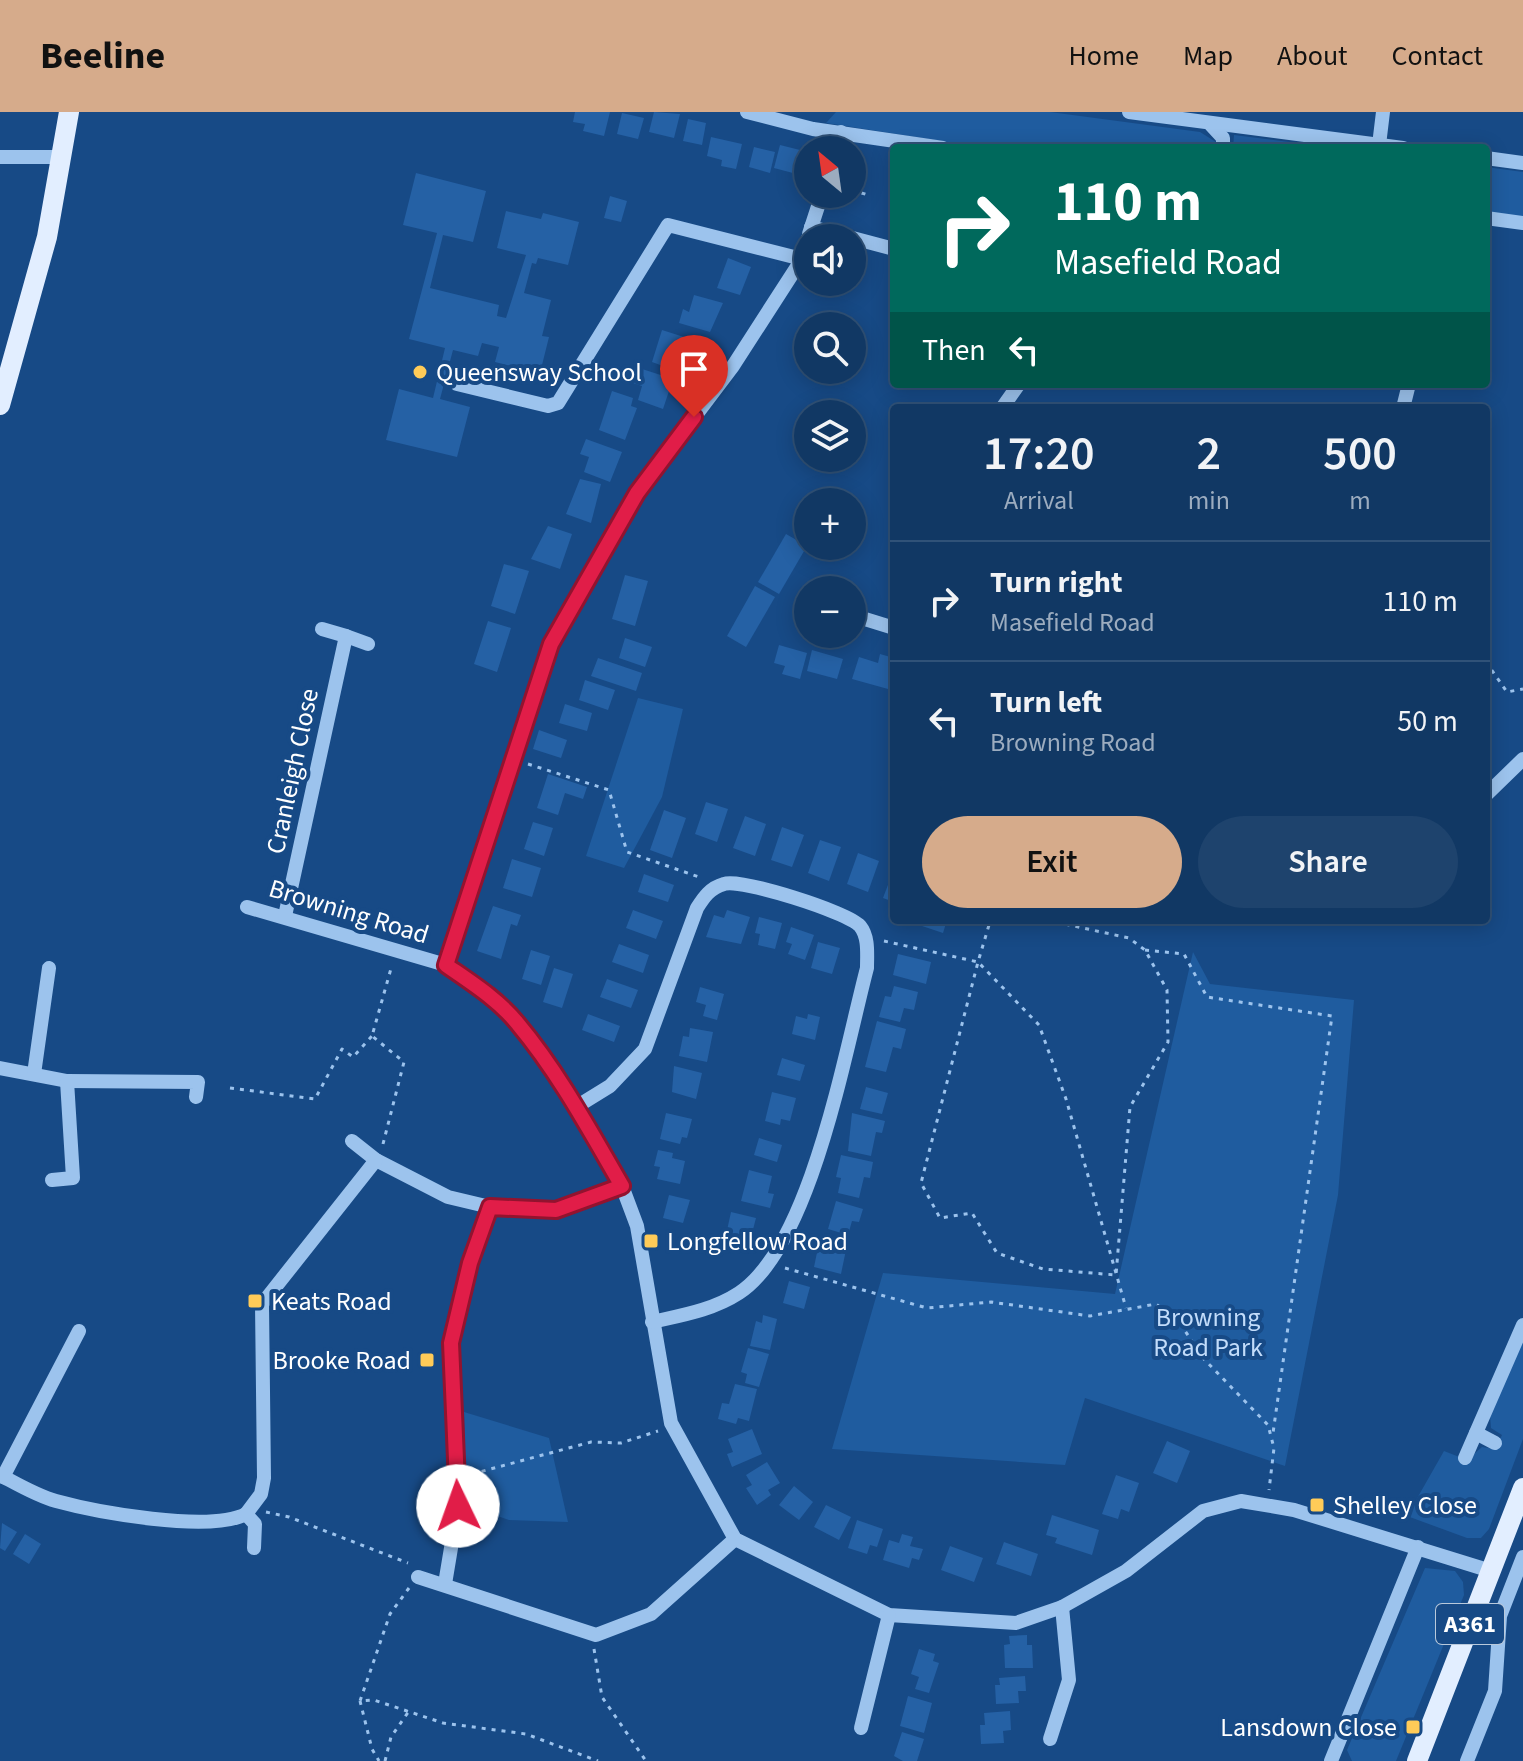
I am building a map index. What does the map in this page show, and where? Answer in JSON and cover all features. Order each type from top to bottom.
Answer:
[{"type":"main road","points":[[0,405],[47,237],[69,112]]},
{"type":"main road","name":"A361","points":[[1417,1761],[1523,1488]]},
{"type":"street","points":[[747,112],[918,144]]},
{"type":"street","points":[[1129,112],[1371,144]]},
{"type":"street","points":[[1379,144],[1383,112]]},
{"type":"street","points":[[1211,125],[1223,138],[1223,144]]},
{"type":"street","points":[[840,136],[841,132]]},
{"type":"street","points":[[0,157],[60,157]]},
{"type":"street","points":[[1490,159],[1523,163]]},
{"type":"street","points":[[1490,219],[1523,223]]},
{"type":"street","points":[[457,384],[548,406],[558,403],[668,225],[794,257]]},
{"type":"street","points":[[866,244],[890,248]]},
{"type":"street","points":[[446,965],[551,644],[637,493],[733,366],[794,271]]},
{"type":"street","points":[[866,619],[890,627]]},
{"type":"street","points":[[322,629],[368,644]]},
{"type":"street","name":"Cranleigh Close","points":[[285,916],[346,636]]},
{"type":"street","points":[[1490,791],[1523,759]]},
{"type":"street","points":[[576,1107],[610,1086],[645,1049],[697,908],[708,892],[722,885],[744,883],[843,915],[859,925],[865,937],[867,968],[803,1203],[770,1263],[741,1292],[710,1308],[652,1322]]},
{"type":"street","name":"Browning Road","points":[[247,907],[446,965],[484,991],[518,1023],[576,1107],[622,1186],[637,1226],[673,1427],[735,1539]]},
{"type":"street","points":[[34,1074],[49,968]]},
{"type":"street","points":[[0,1068],[67,1081],[198,1082],[196,1097]]},
{"type":"street","points":[[52,1180],[73,1178],[67,1081]]},
{"type":"street","points":[[352,1141],[378,1161],[448,1197],[490,1207],[556,1210],[622,1186]]},
{"type":"street","points":[[254,1548],[255,1524],[250,1510],[264,1478],[262,1304],[378,1161]]},
{"type":"street","points":[[445,1584],[458,1506],[451,1343],[470,1263],[490,1207]]},
{"type":"street","points":[[1465,1458],[1523,1325]]},
{"type":"street","points":[[79,1331],[2,1476],[53,1501],[145,1518],[224,1520],[250,1510]]},
{"type":"street","points":[[1476,1433],[1495,1443]]},
{"type":"street","points":[[418,1577],[592,1633],[651,1614],[735,1539],[889,1615],[1016,1623],[1062,1607],[1126,1571],[1203,1511],[1241,1501],[1418,1547],[1491,1571]]},
{"type":"street","points":[[1331,1761],[1418,1547]]},
{"type":"street","points":[[1467,1761],[1495,1691],[1500,1616],[1523,1557]]},
{"type":"street","points":[[1050,1739],[1069,1680],[1062,1607]]},
{"type":"street","points":[[861,1728],[889,1615]]},
{"type":"path","points":[[1490,668],[1507,692],[1523,689]]},
{"type":"path","points":[[513,760],[609,790],[627,852],[722,885]]},
{"type":"path","points":[[991,924],[921,1183],[940,1218],[972,1213],[997,1253],[1043,1269],[1116,1275]]},
{"type":"path","points":[[1064,924],[1129,938],[1145,950],[1167,990],[1168,1042],[1130,1107],[1116,1275]]},
{"type":"path","points":[[865,937],[978,962],[1039,1025],[1066,1099],[1127,1309]]},
{"type":"path","points":[[230,1088],[315,1099],[342,1049],[353,1057],[372,1036],[397,950]]},
{"type":"path","points":[[1145,950],[1184,954],[1207,997],[1332,1016],[1273,1435],[1267,1506]]},
{"type":"path","points":[[372,1036],[404,1062],[378,1161]]},
{"type":"path","points":[[770,1263],[927,1308],[991,1302],[1090,1316],[1156,1304],[1180,1323],[1202,1357],[1254,1407],[1273,1435]]},
{"type":"path","points":[[457,1478],[591,1442],[621,1443],[673,1427]]},
{"type":"path","points":[[250,1510],[411,1564],[418,1577],[390,1614],[360,1701],[372,1749],[379,1761]]},
{"type":"path","points":[[592,1633],[602,1697],[646,1761]]},
{"type":"path","points":[[360,1701],[374,1700],[462,1727],[488,1726],[526,1734],[598,1761]]},
{"type":"path","points":[[385,1761],[391,1737],[409,1710]]},
{"type":"green space","points":[[836,112],[1050,112],[1200,132],[1216,144],[960,144],[826,123]]},
{"type":"green space","points":[[1234,135],[1305,144],[1233,144]]},
{"type":"green space","points":[[1490,168],[1523,172],[1523,217],[1490,213]]},
{"type":"green space","points":[[638,698],[683,709],[662,797],[624,868],[586,856]]},
{"type":"green space","name":"Browning Road Park","points":[[1193,952],[1210,984],[1354,1000],[1338,1195],[1285,1466],[1085,1398],[1065,1465],[832,1449],[883,1273],[1115,1294]]},
{"type":"green space","points":[[1523,1339],[1523,1439],[1489,1529],[1481,1538],[1467,1538],[1407,1516],[1444,1451],[1467,1460],[1482,1447],[1495,1449],[1502,1435],[1491,1428],[1490,1415]]},
{"type":"green space","points":[[464,1412],[549,1438],[568,1522],[509,1520],[466,1505]]},
{"type":"green space","points":[[1425,1568],[1455,1571],[1463,1582],[1464,1595],[1396,1761],[1352,1761],[1347,1750]]},
{"type":"building","points":[[575,112],[610,112],[604,136],[583,131],[585,124],[573,122]]},
{"type":"building","points":[[654,112],[680,114],[674,138],[649,132]]},
{"type":"building","points":[[622,113],[644,118],[638,139],[617,134]]},
{"type":"building","points":[[688,119],[706,123],[702,145],[683,141]]},
{"type":"building","points":[[711,137],[742,144],[736,169],[721,166],[722,160],[707,156]]},
{"type":"building","points":[[780,145],[794,148],[794,173],[774,168]]},
{"type":"building","points":[[754,147],[775,152],[770,173],[749,167]]},
{"type":"building","points":[[416,173],[486,191],[473,242],[443,235],[430,288],[499,305],[497,316],[506,318],[526,255],[497,248],[506,211],[541,219],[543,213],[579,222],[568,265],[538,258],[536,264],[532,263],[524,293],[551,300],[542,336],[549,337],[540,373],[495,362],[499,347],[482,343],[478,356],[453,350],[440,399],[470,407],[457,457],[386,440],[399,389],[433,398],[445,348],[409,339],[437,233],[403,225]]},
{"type":"building","points":[[610,196],[627,201],[621,222],[604,218]]},
{"type":"building","points":[[728,258],[751,267],[740,295],[717,288]]},
{"type":"building","points":[[694,295],[723,303],[710,332],[679,323],[683,309],[689,312]]},
{"type":"building","points":[[662,330],[684,337],[674,370],[652,362]]},
{"type":"building","points":[[639,368],[673,379],[663,409],[638,400],[642,386],[633,383]]},
{"type":"building","points":[[612,391],[633,398],[631,406],[637,408],[625,440],[599,430]]},
{"type":"building","points":[[586,439],[622,452],[610,482],[584,472],[589,457],[580,454]]},
{"type":"building","points":[[580,479],[601,484],[591,523],[566,514]]},
{"type":"building","points":[[548,526],[572,534],[560,569],[531,559]]},
{"type":"building","points":[[786,534],[794,539],[794,560],[799,560],[779,594],[758,582]]},
{"type":"building","points":[[504,564],[529,571],[515,614],[491,606]]},
{"type":"building","points":[[625,575],[648,581],[635,626],[612,619]]},
{"type":"building","points":[[755,586],[775,597],[746,647],[727,636]]},
{"type":"building","points":[[488,621],[511,628],[497,672],[474,664]]},
{"type":"building","points":[[625,638],[652,647],[645,667],[619,658]]},
{"type":"building","points":[[779,645],[807,653],[800,679],[782,674],[785,666],[774,663]]},
{"type":"building","points":[[812,650],[843,659],[837,679],[807,671]]},
{"type":"building","points":[[880,654],[890,657],[888,689],[852,679],[859,657],[878,663]]},
{"type":"building","points":[[598,658],[642,673],[636,691],[591,676]]},
{"type":"building","points":[[585,680],[615,690],[608,710],[579,700]]},
{"type":"building","points":[[565,704],[592,713],[587,731],[559,723]]},
{"type":"building","points":[[539,730],[567,740],[561,758],[533,749]]},
{"type":"building","points":[[548,774],[587,787],[583,799],[565,793],[558,815],[537,808]]},
{"type":"building","points":[[706,802],[728,809],[717,842],[695,834]]},
{"type":"building","points":[[664,810],[686,818],[672,858],[650,850]]},
{"type":"building","points":[[745,816],[766,824],[755,856],[733,848]]},
{"type":"building","points":[[533,822],[553,828],[544,856],[524,849]]},
{"type":"building","points":[[782,827],[804,835],[792,867],[771,860]]},
{"type":"building","points":[[820,840],[841,847],[829,881],[808,873]]},
{"type":"building","points":[[858,853],[879,861],[868,892],[847,884]]},
{"type":"building","points":[[512,859],[541,868],[532,897],[503,888]]},
{"type":"building","points":[[644,874],[674,885],[668,902],[638,892]]},
{"type":"building","points":[[890,880],[890,901],[883,898]]},
{"type":"building","points":[[493,906],[521,915],[517,926],[511,924],[501,959],[477,951]]},
{"type":"building","points":[[633,910],[663,921],[656,939],[626,928]]},
{"type":"building","points":[[727,910],[750,917],[741,944],[706,937],[714,915],[724,918]]},
{"type":"building","points":[[759,917],[782,923],[775,949],[758,945],[760,934],[755,933]]},
{"type":"building","points":[[923,924],[946,924],[943,933]]},
{"type":"building","points":[[791,927],[814,935],[805,960],[788,954],[792,944],[786,942]]},
{"type":"building","points":[[818,942],[840,948],[832,974],[811,968]]},
{"type":"building","points":[[619,944],[649,955],[643,973],[612,962]]},
{"type":"building","points":[[531,950],[550,956],[541,985],[522,979]]},
{"type":"building","points":[[898,954],[931,962],[926,984],[893,975]]},
{"type":"building","points":[[554,968],[573,974],[562,1008],[543,1002]]},
{"type":"building","points":[[607,979],[638,990],[631,1008],[600,997]]},
{"type":"building","points":[[894,986],[918,992],[914,1010],[904,1008],[900,1022],[879,1017],[885,996],[891,997]]},
{"type":"building","points":[[700,987],[724,994],[717,1020],[703,1016],[706,1005],[696,1002]]},
{"type":"building","points":[[588,1014],[620,1026],[614,1042],[582,1030]]},
{"type":"building","points":[[808,1014],[820,1017],[815,1040],[792,1034],[796,1016],[807,1019]]},
{"type":"building","points":[[877,1021],[906,1029],[901,1049],[893,1047],[886,1072],[865,1067]]},
{"type":"building","points":[[690,1028],[713,1032],[707,1062],[679,1056],[683,1036],[689,1037]]},
{"type":"building","points":[[782,1058],[805,1065],[800,1081],[777,1075]]},
{"type":"building","points":[[674,1066],[702,1073],[696,1099],[672,1092]]},
{"type":"building","points":[[866,1087],[888,1093],[882,1114],[860,1109]]},
{"type":"building","points":[[772,1092],[796,1098],[790,1121],[781,1119],[780,1125],[765,1121]]},
{"type":"building","points":[[666,1113],[692,1119],[687,1138],[682,1137],[680,1144],[660,1139]]},
{"type":"building","points":[[852,1113],[885,1121],[882,1133],[876,1132],[871,1156],[848,1151]]},
{"type":"building","points":[[759,1138],[782,1145],[777,1162],[754,1155]]},
{"type":"building","points":[[658,1150],[673,1153],[672,1158],[685,1161],[680,1184],[657,1179],[660,1167],[654,1166]]},
{"type":"building","points":[[841,1155],[873,1162],[870,1178],[864,1177],[859,1198],[838,1193],[841,1178],[836,1177]]},
{"type":"building","points":[[749,1170],[772,1176],[768,1193],[774,1194],[770,1208],[741,1201]]},
{"type":"building","points":[[669,1195],[690,1200],[683,1223],[663,1218]]},
{"type":"building","points":[[836,1201],[863,1209],[859,1222],[852,1221],[848,1235],[828,1229]]},
{"type":"building","points":[[731,1212],[756,1218],[750,1241],[726,1235]]},
{"type":"building","points":[[820,1238],[847,1245],[841,1274],[814,1267]]},
{"type":"building","points":[[789,1281],[810,1287],[804,1309],[783,1303]]},
{"type":"building","points":[[763,1315],[777,1319],[770,1350],[750,1346],[756,1321],[762,1323]]},
{"type":"building","points":[[748,1348],[769,1354],[759,1387],[745,1383],[747,1374],[741,1372]]},
{"type":"building","points":[[735,1384],[757,1389],[749,1421],[738,1418],[736,1424],[718,1419],[722,1403],[729,1404]]},
{"type":"building","points":[[752,1429],[762,1454],[732,1467],[727,1454],[733,1452],[728,1439]]},
{"type":"building","points":[[1167,1441],[1190,1451],[1177,1483],[1153,1473]]},
{"type":"building","points":[[767,1462],[780,1483],[768,1490],[771,1495],[757,1505],[746,1488],[752,1485],[746,1475]]},
{"type":"building","points":[[1116,1475],[1139,1483],[1129,1512],[1121,1509],[1118,1519],[1102,1514]]},
{"type":"building","points":[[794,1486],[813,1502],[799,1520],[779,1505]]},
{"type":"building","points":[[826,1505],[851,1517],[839,1540],[814,1527]]},
{"type":"building","points":[[1052,1515],[1099,1530],[1092,1555],[1055,1543],[1057,1538],[1046,1535]]},
{"type":"building","points":[[857,1520],[883,1529],[877,1547],[870,1545],[867,1554],[848,1548]]},
{"type":"building","points":[[2,1523],[17,1532],[5,1551],[0,1548]]},
{"type":"building","points":[[25,1534],[41,1544],[29,1564],[13,1554]]},
{"type":"building","points":[[902,1534],[913,1537],[910,1546],[923,1549],[919,1560],[912,1558],[909,1568],[883,1560],[889,1540],[899,1543]]},
{"type":"building","points":[[1004,1542],[1038,1554],[1031,1576],[996,1564]]},
{"type":"building","points":[[950,1546],[983,1558],[974,1582],[941,1570]]},
{"type":"building","points":[[1027,1635],[1027,1645],[1032,1645],[1033,1668],[1005,1668],[1004,1645],[1010,1644],[1009,1636]]},
{"type":"building","points":[[919,1649],[935,1654],[933,1661],[939,1663],[929,1693],[915,1689],[919,1677],[911,1674]]},
{"type":"building","points":[[1025,1676],[1026,1691],[1018,1691],[1019,1703],[996,1704],[995,1685],[1000,1685],[999,1678]]},
{"type":"building","points":[[908,1696],[932,1703],[924,1733],[900,1726]]},
{"type":"building","points":[[1010,1711],[1011,1730],[1003,1731],[1004,1743],[981,1744],[980,1725],[985,1725],[984,1713]]},
{"type":"building","points":[[902,1732],[924,1739],[917,1761],[903,1761],[894,1756]]},
{"type":"place","name":"Queensway School","points":[[420,372]]},
{"type":"place","name":"Longfellow Road","points":[[651,1241]]},
{"type":"place","name":"Keats Road","points":[[255,1301]]},
{"type":"place","name":"Brooke Road","points":[[427,1360]]},
{"type":"place","name":"Shelley Close","points":[[1317,1505]]},
{"type":"place","name":"Lansdown Close","points":[[1413,1727]]},
{"type":"route","points":[[458,1506],[451,1343],[470,1263],[490,1207],[556,1210],[622,1186],[576,1107],[518,1023],[484,991],[446,965],[551,644],[637,493],[694,417]]}]
